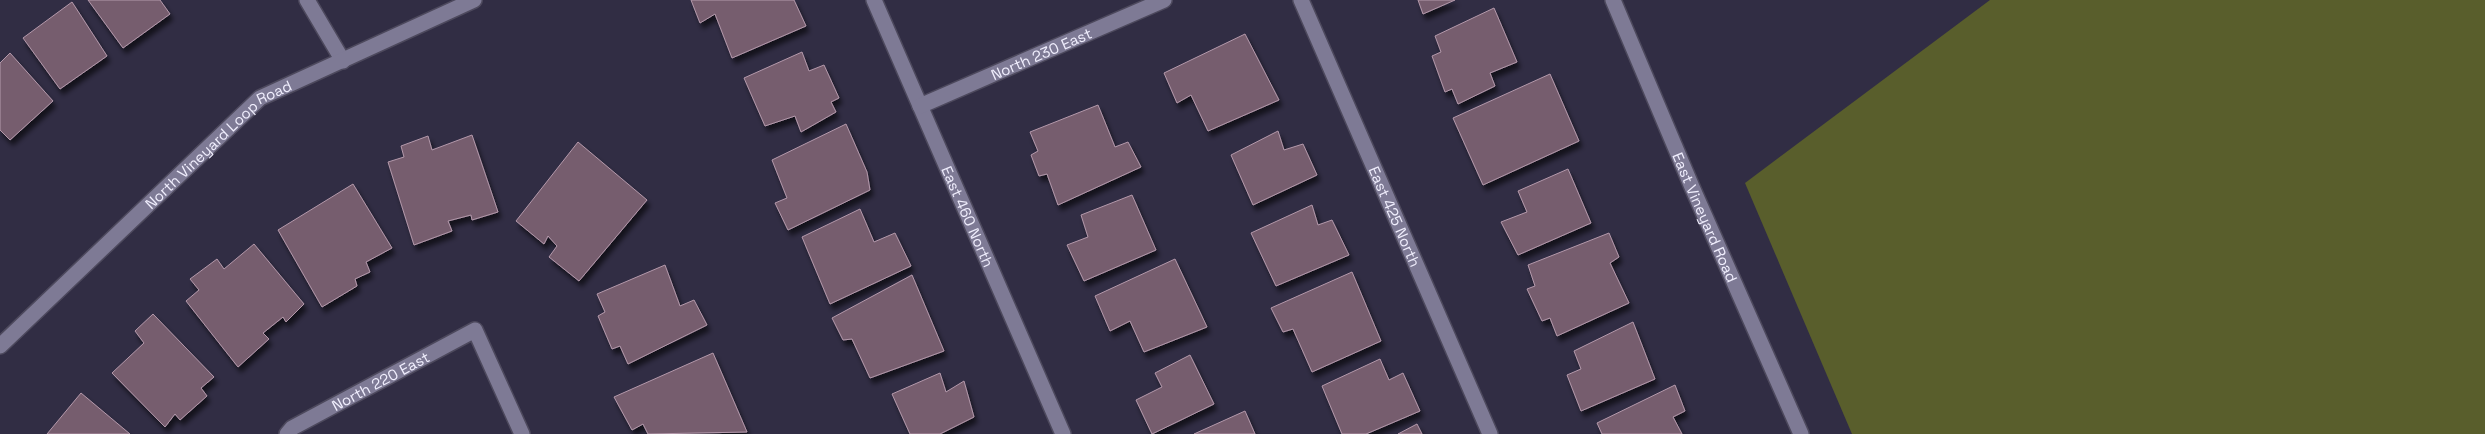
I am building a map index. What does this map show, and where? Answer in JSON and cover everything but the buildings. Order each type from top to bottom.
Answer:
[{"type":"street","points":[[307,0],[343,61]]},
{"type":"street","name":"North Vineyard Loop Road","points":[[0,346],[260,98],[474,0]]},
{"type":"street","name":"East 460 North","points":[[874,0],[1062,434]]},
{"type":"street","name":"North 230 East","points":[[920,106],[1164,0]]},
{"type":"street","name":"East 425 North","points":[[1301,0],[1490,434]]},
{"type":"street","name":"East Vineyard Road","points":[[1613,0],[1692,187],[1801,434]]},
{"type":"street","name":"North 220 East","points":[[287,434],[292,428],[475,330],[522,434]]},
{"type":"green space","points":[[1990,0],[2485,0],[2485,434],[1852,434],[1745,183]]}]
